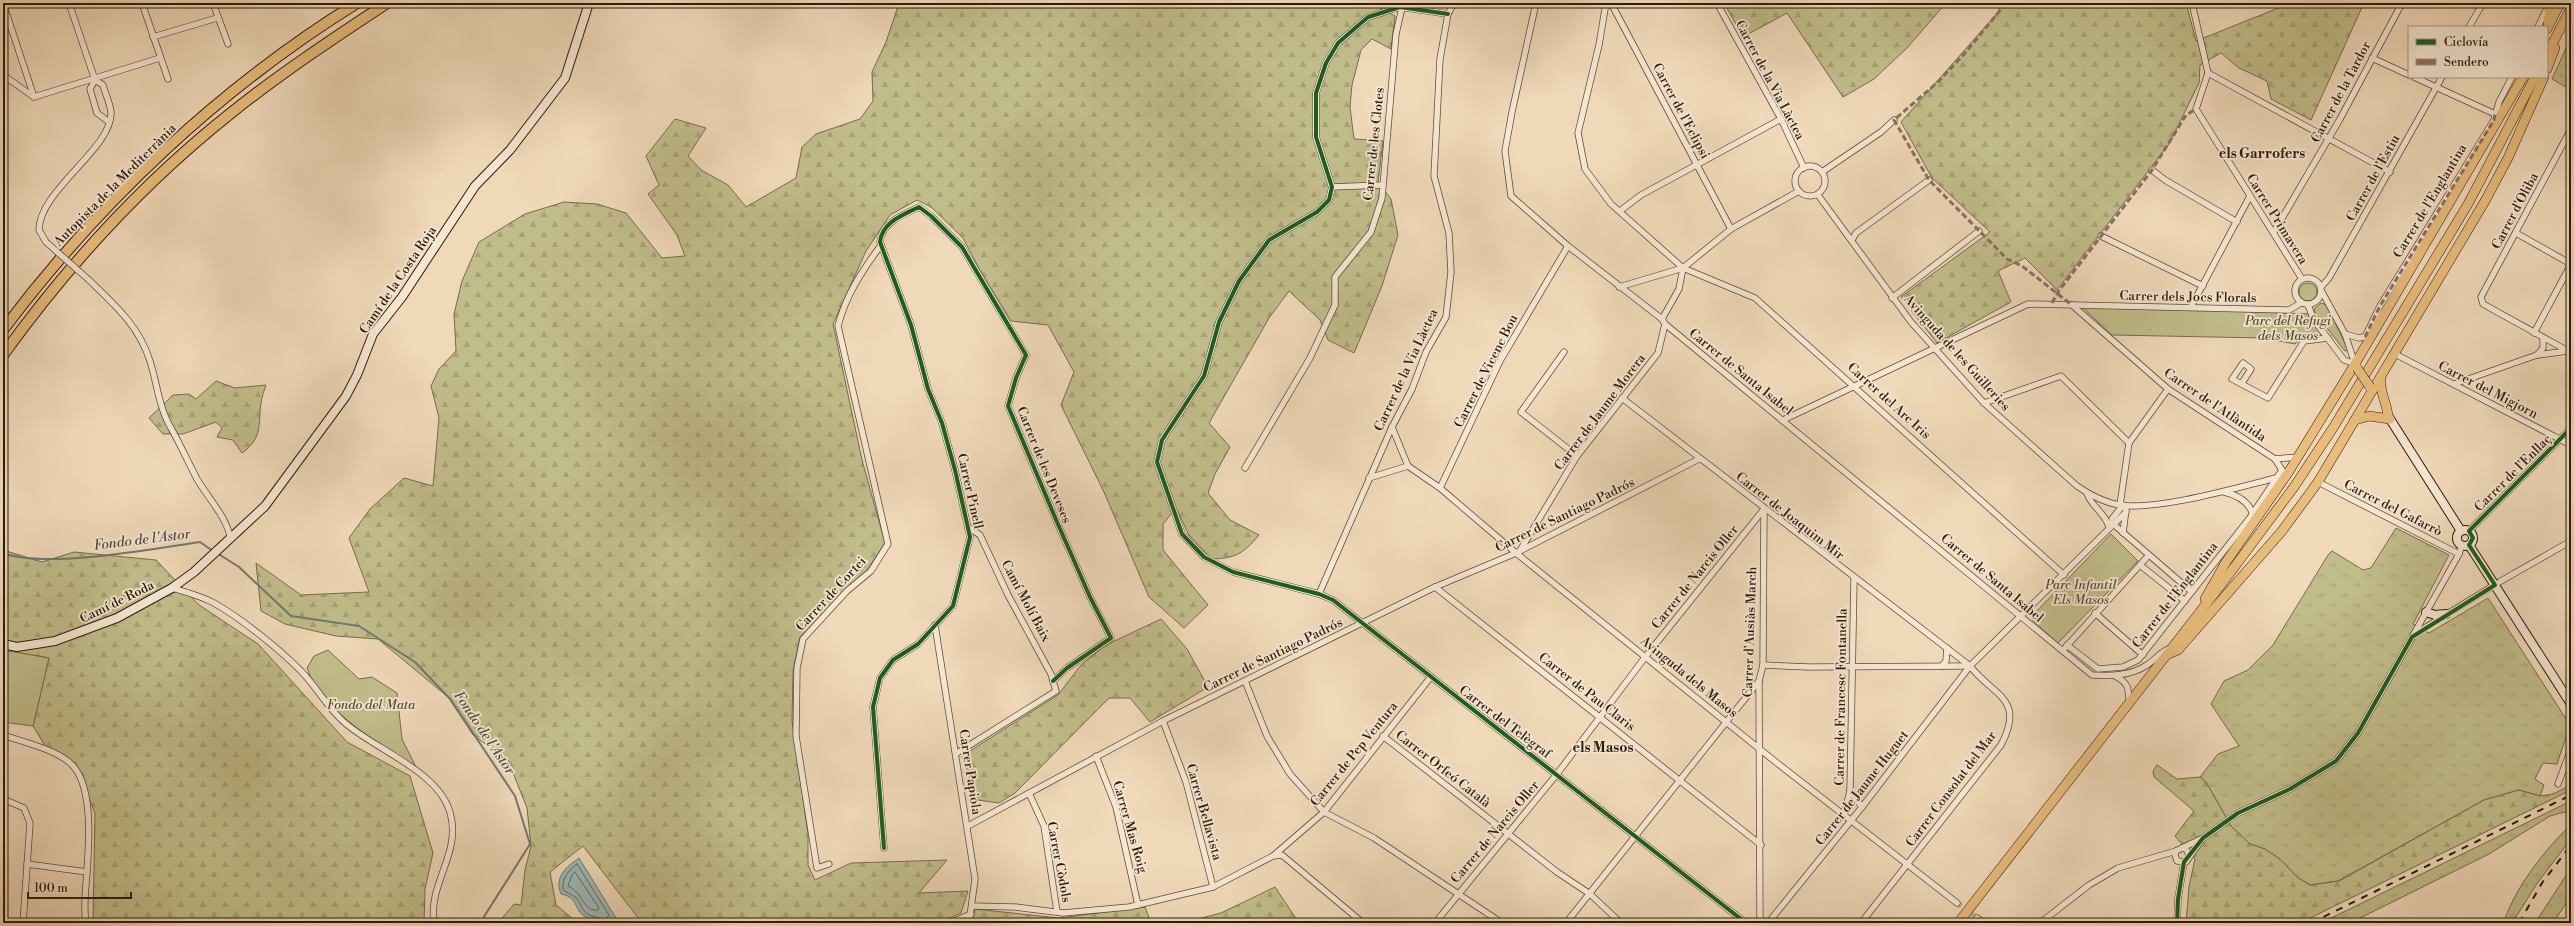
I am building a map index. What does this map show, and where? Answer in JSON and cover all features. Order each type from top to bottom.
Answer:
[{"type":"highway","name":"Autopista de la Mediterrània","points":[[3,330],[70,248],[162,154],[267,65],[356,3]]},
{"type":"highway","name":"Autopista de la Mediterrània","points":[[3,355],[44,298],[79,258],[121,213],[177,159],[259,91],[387,3]]},
{"type":"main road","points":[[2548,26],[2560,3]]},
{"type":"main road","points":[[2545,4],[2550,12],[2547,26]]},
{"type":"main road","points":[[2548,52],[2571,8]]},
{"type":"main road","points":[[2548,66],[2556,39]]},
{"type":"main road","points":[[2203,606],[2207,594],[2226,562],[2255,521],[2285,472],[2299,456],[2356,366],[2369,336],[2516,92],[2523,78]]},
{"type":"main road","points":[[1958,923],[2285,500],[2333,428],[2468,204],[2534,78]]},
{"type":"main road","points":[[2165,656],[2178,650],[2239,582],[2282,531],[2318,482],[2371,390],[2395,354],[2508,158],[2544,78]]},
{"type":"main road","points":[[2356,366],[2389,417]]},
{"type":"main road","points":[[2381,376],[2380,392],[2387,407],[2389,417]]},
{"type":"main road","points":[[2355,420],[2369,416],[2389,417]]},
{"type":"street","points":[[3,3],[34,97]]},
{"type":"street","points":[[69,3],[95,80],[103,85],[111,112],[110,122],[107,132],[81,162],[43,214],[39,230],[46,242],[89,280],[126,316],[138,333],[150,360],[170,427],[180,441],[200,483],[226,522],[230,536]]},
{"type":"street","points":[[142,3],[168,79]]},
{"type":"street","points":[[213,3],[217,18],[228,44]]},
{"type":"street","name":"Camí de la Costa Roja","points":[[172,588],[194,572],[230,536],[265,506],[346,396],[357,375],[373,334],[402,297],[475,186],[510,150],[565,78],[589,3]]},
{"type":"street","name":"Carrer de la Via Làctea","points":[[1319,594],[1368,478],[1412,389],[1426,352],[1446,317],[1451,272],[1449,233],[1434,176],[1440,59],[1448,14],[1454,3]]},
{"type":"street","name":"Carrer de Santa Isabel","points":[[1536,3],[1512,112],[1506,151],[1511,196],[1568,246],[1664,322],[2092,675],[2115,676],[2147,666],[2166,649],[2172,647]]},
{"type":"street","name":"Carrer del Arc Iris","points":[[1606,3],[1599,45],[1578,133],[1585,168],[1611,204],[1684,268],[1755,298],[1856,386],[2064,575]]},
{"type":"street","name":"Carrer de l'Eclipsi","points":[[1611,3],[1731,229]]},
{"type":"street","name":"Carrer de la Via Làctea","points":[[1717,3],[1781,119],[1804,168]]},
{"type":"street","points":[[2192,3],[2208,73],[2328,140],[2390,172]]},
{"type":"street","name":"Carrer de la Tardor","points":[[2274,232],[2328,140],[2402,3]]},
{"type":"street","points":[[2471,26],[2483,3]]},
{"type":"street","points":[[2538,26],[2545,4]]},
{"type":"street","points":[[1382,185],[1332,187],[1316,137],[1316,93],[1326,63],[1338,43],[1368,17],[1402,5],[1448,14]]},
{"type":"street","name":"Carrer de les Clotes","points":[[1245,468],[1310,358],[1335,305],[1335,277],[1371,232],[1382,198],[1382,185],[1402,5]]},
{"type":"street","points":[[153,37],[217,18]]},
{"type":"street","points":[[34,97],[95,80],[160,58]]},
{"type":"street","points":[[2372,58],[2408,75]]},
{"type":"street","name":"Carrer Primavera","points":[[2208,73],[2196,109],[2302,279]]},
{"type":"street","points":[[3,75],[34,97]]},
{"type":"street","points":[[2416,78],[2495,114],[2516,92]]},
{"type":"street","name":"Carrer de l'Estiu","points":[[2321,290],[2390,172],[2441,78]]},
{"type":"street","name":"Carrer de l'Englantina","points":[[2369,336],[2380,306],[2494,120],[2495,114],[2512,78]]},
{"type":"street","points":[[95,80],[90,89],[97,113],[110,122]]},
{"type":"street","points":[[1620,211],[1641,195],[1781,119]]},
{"type":"street","points":[[1822,172],[1881,132],[1894,120]]},
{"type":"street","name":"Carrer d'Oliba","points":[[2534,333],[2482,304],[2481,297],[2568,142],[2571,129]]},
{"type":"street","points":[[1815,167],[1822,172],[1825,186],[1818,195],[1809,197],[1798,191],[1796,177],[1804,168],[1815,167]]},
{"type":"street","points":[[2152,170],[2165,180],[2237,222]]},
{"type":"street","points":[[1852,240],[1856,233],[1929,180]]},
{"type":"street","name":"Carrer del Telègraf","points":[[1332,187],[1329,200],[1317,212],[1269,240],[1239,281],[1218,322],[1204,376],[1162,440],[1157,462],[1182,534],[1204,557],[1233,572],[1319,594],[1333,600],[1430,678],[1557,774],[1746,923]]},
{"type":"street","points":[[1619,287],[1684,268],[1731,229],[1798,191]]},
{"type":"street","name":"Avinguda de les Guilleries","points":[[1818,195],[1911,322],[1984,403],[2087,493],[2099,499],[2124,507],[2146,506],[2222,491],[2276,478]]},
{"type":"street","points":[[2191,307],[2250,196]]},
{"type":"street","name":"Carrer de les Deveses","points":[[881,234],[894,219],[919,207],[931,216],[962,247],[1026,356],[1016,378],[1009,408],[1069,549],[1111,638],[1066,668],[1053,681]]},
{"type":"street","points":[[1892,298],[1979,231]]},
{"type":"street","points":[[2516,233],[2571,264],[2534,333],[2570,351]]},
{"type":"street","name":"Carrer Pinell","points":[[881,234],[881,245],[911,325],[928,389],[942,423],[970,537],[953,606],[918,644],[893,660],[880,678],[873,707],[884,848]]},
{"type":"street","points":[[2101,236],[2203,286]]},
{"type":"street","name":"Carrer de Cortei","points":[[829,864],[817,868],[796,736],[797,668],[803,639],[847,591],[871,570],[888,544],[838,326],[844,305],[861,272],[881,245]]},
{"type":"street","name":"Carrer de Vicenc Bou","points":[[1440,488],[1500,361],[1568,246]]},
{"type":"street","name":"Carrer de Jaume Morera","points":[[1518,551],[1578,456],[1658,353],[1664,322],[1679,289],[1684,268]]},
{"type":"street","points":[[2312,278],[2321,290],[2345,334],[2356,366],[2344,360],[2314,320],[2308,305],[2301,302],[2295,292],[2297,283],[2302,279],[2312,278]]},
{"type":"street","points":[[2308,305],[2317,301],[2321,290]]},
{"type":"street","name":"Carrer dels Jocs Florals","points":[[2072,305],[2289,310],[2301,302]]},
{"type":"street","points":[[1783,420],[2028,304],[2072,305]]},
{"type":"street","name":"Carrer de l'Atlàntida","points":[[2072,305],[2168,389],[2275,458],[2285,472]]},
{"type":"street","points":[[2345,334],[2354,337],[2369,336]]},
{"type":"street","points":[[2242,383],[2268,398],[2304,341],[2328,338]]},
{"type":"street","points":[[2537,355],[2543,348],[2543,338]]},
{"type":"street","points":[[2454,384],[2537,355],[2570,351]]},
{"type":"street","points":[[1564,352],[1521,412],[1578,456]]},
{"type":"street","name":"Carrer del Migjorn","points":[[2395,354],[2571,445]]},
{"type":"street","points":[[1984,403],[2061,376],[2129,443]]},
{"type":"street","points":[[2123,532],[2129,443],[2168,389]]},
{"type":"street","name":"Carrer de Joaquim Mir","points":[[1622,398],[1854,579],[1970,666]]},
{"type":"street","points":[[2039,923],[2089,885],[2118,868],[2176,851],[2203,838],[2238,813],[2290,789],[2336,761],[2358,733],[2459,554],[2465,545],[2473,538],[2465,531],[2389,417]]},
{"type":"street","points":[[1368,478],[1408,466],[1392,427]]},
{"type":"street","name":"Carrer de l'Enllaç","points":[[2465,531],[2571,428]]},
{"type":"street","points":[[2275,458],[2299,456]]},
{"type":"street","name":"Carrer de Santiago Padrós","points":[[968,826],[1096,756],[1163,722],[1436,587],[1518,551],[1699,459]]},
{"type":"street","name":"Avinguda dels Masos","points":[[1408,466],[1440,488],[1759,748],[1957,903]]},
{"type":"street","name":"Carrer de l'Englantina","points":[[2067,645],[2098,669],[2113,669],[2133,664],[2144,655],[2276,478],[2285,472]]},
{"type":"street","name":"Carrer del Gafarrò","points":[[2318,482],[2459,554]]},
{"type":"street","points":[[2222,491],[2242,499],[2252,512],[2255,521]]},
{"type":"street","points":[[2087,493],[2088,499],[2104,514],[2110,525],[2123,532],[2148,556],[2192,592]]},
{"type":"street","name":"Carrer de Jaume Huguet","points":[[1768,923],[1862,807],[1970,666],[2064,575],[2110,525],[2115,523],[2124,507]]},
{"type":"street","name":"Carrer de Narcis Oller","points":[[1435,923],[1557,774],[1646,656],[1764,509]]},
{"type":"street","name":"Carrer d'Ausiàs March","points":[[1760,923],[1762,845],[1759,748],[1759,681],[1763,665],[1764,509]]},
{"type":"street","name":"Camí Molí Baix","points":[[957,753],[1056,691],[1053,681],[1008,595],[980,535],[968,527]]},
{"type":"street","points":[[2465,531],[2457,539],[2465,545],[2495,584],[2571,704]]},
{"type":"street","points":[[2412,637],[2495,584],[2570,543]]},
{"type":"street","points":[[2063,651],[2095,613],[2148,556]]},
{"type":"street","points":[[2140,565],[2185,601]]},
{"type":"street","name":"Carrer de Francesc Fontanella","points":[[1844,814],[1850,792],[1854,579]]},
{"type":"street","name":"Carrer de Pau Claris","points":[[1436,587],[1762,845]]},
{"type":"street","points":[[172,588],[196,595],[228,612],[301,671],[320,696],[346,724],[423,775],[439,791],[450,810],[454,834],[452,848],[436,889],[433,902],[434,923]]},
{"type":"street","name":"Camí de Roda","points":[[3,644],[17,647],[32,646],[78,634],[117,618],[151,598],[172,588]]},
{"type":"street","points":[[2426,612],[2435,615],[2446,614]]},
{"type":"street","points":[[2095,613],[2144,655]]},
{"type":"street","name":"Carrer Papiola","points":[[935,625],[957,753],[975,879],[969,923]]},
{"type":"street","points":[[1942,666],[1946,661],[1947,648]]},
{"type":"street","points":[[1763,665],[1852,667],[1970,666]]},
{"type":"street","name":"Carrer Consolat del Mar","points":[[1861,923],[2005,738],[2009,708],[2002,694],[1978,676],[1970,666]]},
{"type":"street","points":[[2115,676],[2127,684],[2129,690],[2129,702]]},
{"type":"street","name":"Carrer de Pep Ventura","points":[[972,906],[1016,907],[1057,912],[1138,905],[1213,887],[1273,856],[1324,812],[1430,678]]},
{"type":"street","points":[[1245,681],[1268,736],[1290,774],[1324,812],[1374,838],[1502,923]]},
{"type":"street","points":[[1566,923],[1590,894],[1634,835],[1759,681]]},
{"type":"street","name":"Carrer Bellavista","points":[[1163,722],[1186,782],[1213,887]]},
{"type":"street","points":[[3,735],[47,749],[74,767],[82,784],[89,820],[86,923]]},
{"type":"street","name":"Carrer Orfeó Català","points":[[1383,736],[1557,872],[1590,894],[1621,923]]},
{"type":"street","points":[[2558,784],[2571,749]]},
{"type":"street","name":"Carrer Mas Roig","points":[[1096,756],[1116,807],[1138,905]]},
{"type":"street","points":[[1850,792],[1862,807]]},
{"type":"street","name":"Carrer Còdols","points":[[1029,793],[1044,826],[1057,912]]},
{"type":"street","points":[[3,799],[24,808],[30,823],[23,923]]},
{"type":"street","points":[[2177,923],[2178,899],[2184,862],[2203,838]]},
{"type":"street","points":[[2182,848],[2189,855]]},
{"type":"street","points":[[2175,857],[2176,851]]},
{"type":"street","points":[[1273,856],[1282,855],[1363,923]]},
{"type":"street","points":[[2161,856],[2175,857],[2177,861],[2184,862]]},
{"type":"street","points":[[28,864],[87,872]]},
{"type":"street","points":[[950,923],[971,914]]},
{"type":"street","points":[[1977,918],[1985,923]]},
{"type":"green space","points":[[899,3],[1378,3],[1377,6],[1395,16],[1391,49],[1372,39],[1361,50],[1352,85],[1350,107],[1354,139],[1383,141],[1378,182],[1391,199],[1398,235],[1382,286],[1354,353],[1328,340],[1320,320],[1289,291],[1269,318],[1209,423],[1230,447],[1215,474],[1208,493],[1230,520],[1259,535],[1248,547],[1238,554],[1227,558],[1212,559],[1189,535],[1176,508],[1163,524],[1163,550],[1208,605],[1184,628],[1149,597],[1104,492],[1061,405],[1074,372],[1048,325],[1011,321],[980,270],[963,238],[931,207],[917,200],[890,215],[866,251],[833,324],[862,460],[885,543],[867,570],[800,637],[793,671],[792,721],[808,834],[808,865],[815,880],[851,863],[947,860],[919,893],[968,891],[961,913],[938,923],[642,923],[583,846],[550,872],[556,905],[578,923],[498,923],[514,904],[521,905],[525,870],[531,846],[527,808],[508,760],[473,735],[448,697],[378,639],[336,636],[285,624],[261,611],[256,563],[301,595],[369,592],[349,538],[370,509],[404,478],[433,486],[439,418],[431,386],[439,369],[456,351],[454,314],[462,281],[479,242],[525,214],[564,202],[597,204],[626,213],[662,258],[685,256],[677,235],[648,194],[659,185],[646,156],[675,119],[706,128],[688,156],[701,170],[728,185],[746,207],[796,178],[802,147],[816,134],[860,119],[873,101],[872,72],[886,42]]},
{"type":"green space","points":[[1724,3],[1946,3],[1907,48],[1874,79],[1843,97],[1787,13],[1743,37]]},
{"type":"green space","points":[[1995,3],[2186,3],[2196,41],[2291,3],[2364,3],[2311,120],[2271,99],[2267,81],[2239,68],[2221,53],[2200,65],[2199,83],[2169,144],[2057,290],[2025,258],[1998,271],[2011,302],[1937,343],[1901,297],[1990,232],[1932,178],[1901,122],[2000,10]]},
{"type":"green space","points":[[2571,37],[2571,90],[2552,79]]},
{"type":"green space","points":[[2308,283],[2314,286],[2317,292],[2314,298],[2308,301],[2302,298],[2299,292],[2302,286]]},
{"type":"green space","points":[[2321,303],[2327,305],[2348,350],[2345,351],[2315,313],[2314,309]]},
{"type":"green space","name":"Parc del Refugi dels Masos","points":[[2080,305],[2309,314],[2322,335],[2304,336],[2295,344],[2263,338],[2112,335]]},
{"type":"green space","points":[[216,381],[235,388],[266,385],[261,401],[258,431],[253,442],[242,453],[233,440],[217,437],[222,428],[216,422],[183,434],[163,434],[149,418],[173,395],[189,394],[196,399]]},
{"type":"green space","points":[[2396,528],[2449,555],[2413,624],[2429,633],[2488,598],[2570,725],[2557,764],[2543,763],[2535,779],[2544,785],[2540,796],[2519,790],[2484,800],[2338,881],[2310,885],[2297,877],[2281,860],[2265,849],[2250,844],[2231,826],[2206,782],[2200,777],[2218,754],[2239,746],[2211,704],[2224,681],[2248,670],[2273,645],[2328,555],[2332,551],[2363,570],[2371,568]]},
{"type":"green space","name":"Parc Infantil Els Masos","points":[[2111,534],[2138,561],[2058,643],[2033,621],[2033,615]]},
{"type":"green space","points":[[3,550],[42,562],[74,552],[156,560],[199,605],[258,644],[347,742],[410,776],[433,853],[425,889],[424,923],[93,923],[95,814],[76,763],[47,749],[33,726],[49,658],[3,650]]},
{"type":"green space","points":[[1161,619],[1187,649],[1208,687],[1150,722],[1130,698],[1109,698],[1015,793],[999,803],[978,800],[962,756],[1058,695],[1081,665],[1106,645]]},
{"type":"green space","points":[[3,650],[49,658],[33,726],[3,722]]},
{"type":"green space","name":"Fondo del Mata","points":[[328,650],[359,679],[372,677],[397,693],[402,739],[416,767],[362,732],[334,709],[316,688],[307,668],[314,656]]},
{"type":"green space","points":[[2157,765],[2177,779],[2200,777],[2206,782],[2231,826],[2250,844],[2265,849],[2281,860],[2297,877],[2310,885],[2339,881],[2484,800],[2519,790],[2540,796],[2553,794],[2571,785],[2571,790],[2300,923],[2186,923],[2189,887],[2195,859],[2175,836],[2194,811],[2154,777],[2153,771]]},
{"type":"green space","points":[[2571,801],[2571,814],[2564,812],[2550,816],[2489,854],[2350,923],[2321,923]]},
{"type":"green space","points":[[2571,824],[2571,839],[2538,882],[2516,917],[2503,923],[2523,882],[2550,846]]},
{"type":"green space","points":[[2571,868],[2571,896],[2553,923],[2535,923]]},
{"type":"green space","points":[[1275,887],[1299,923],[1182,923],[1221,913]]},
{"type":"green space","points":[[1145,907],[1151,923],[972,923],[975,909],[1059,918]]},
{"type":"water","points":[[579,858],[616,918],[608,923],[600,923],[600,920],[590,919],[584,916],[568,896],[561,894],[559,882],[562,873]]},
{"type":"waterway","name":"Fondo de l'Astor","points":[[3,553],[22,557],[45,559],[72,558],[128,553],[200,542],[213,551]]},
{"type":"waterway","name":"Fondo de l'Astor","points":[[217,553],[239,567],[291,616],[359,626],[415,662],[451,700],[515,796],[530,844],[480,923]]},
{"type":"tunnel","points":[[1957,903],[1977,918]]},
{"type":"railway","points":[[2311,923],[2571,795]]},
{"type":"railway","points":[[2519,923],[2542,883],[2571,845]]},
{"type":"marked path","points":[[2006,3],[1966,52],[1938,82],[1894,120],[1929,180],[2007,259],[2022,266],[2072,305]]},
{"type":"marked path","points":[[2052,303],[2058,292],[2152,170],[2186,115],[2196,109]]},
{"type":"marked path","points":[[2365,337],[2380,306],[2494,120],[2495,114]]},
{"type":"cycle path","points":[[1448,14],[1400,7],[1368,17],[1338,43],[1326,63],[1316,93],[1316,137],[1332,187],[1329,200],[1317,212],[1269,240],[1239,281],[1219,322],[1204,376],[1162,440],[1157,462],[1182,534],[1204,557],[1233,572],[1319,594],[1333,600],[1746,923]]},
{"type":"cycle path","points":[[884,848],[873,707],[880,678],[893,660],[918,644],[953,606],[970,537],[955,470],[942,423],[928,389],[911,325],[880,242],[882,235],[889,224],[900,216],[919,207],[931,216],[962,247],[1026,355],[1016,378],[1008,406],[1090,597],[1111,638],[1067,668],[1053,681]]},
{"type":"cycle path","points":[[2177,923],[2178,899],[2184,862],[2203,838],[2238,813],[2290,789],[2336,761],[2358,733],[2412,637],[2495,585],[2469,545],[2473,538],[2469,531],[2571,428]]},
{"type":"district","name":"els Garrofers","points":[[2262,154]]},
{"type":"district","name":"els Masos","points":[[1603,748]]}]
